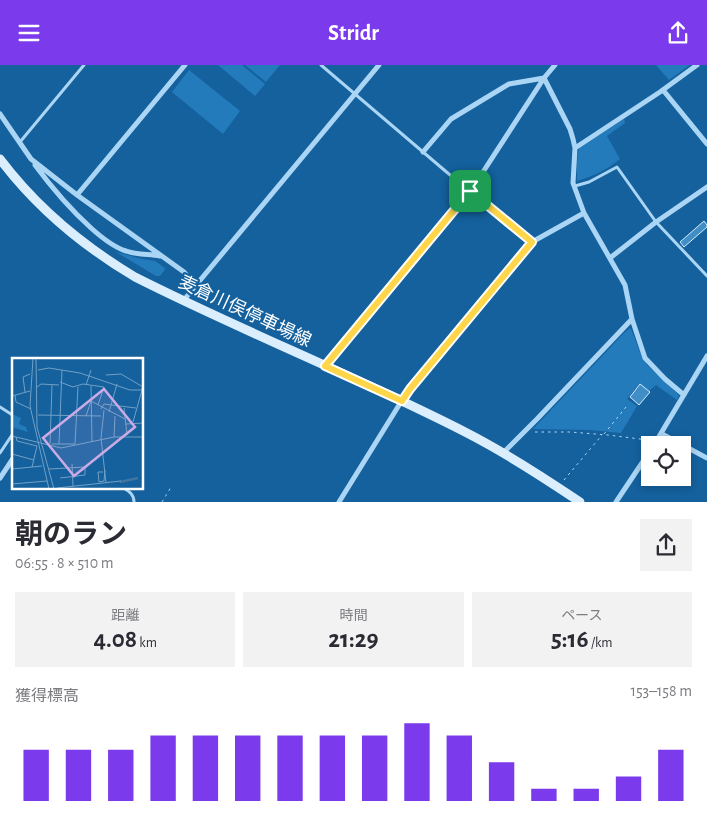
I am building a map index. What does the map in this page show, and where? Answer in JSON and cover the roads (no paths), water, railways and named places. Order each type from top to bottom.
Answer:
[{"type":"main road","name":"麦倉川俣停車場線","points":[[0,159],[42,207],[86,245],[135,277],[402,401],[468,434],[580,502]]},
{"type":"street","points":[[77,195],[185,65]]},
{"type":"street","points":[[184,300],[379,65]]},
{"type":"street","points":[[325,366],[470,191],[544,78],[555,65]]},
{"type":"street","points":[[575,148],[663,90],[697,65]]},
{"type":"street","points":[[544,78],[574,139],[574,186],[584,213],[625,285],[632,319],[645,358],[684,395]]},
{"type":"street","points":[[423,152],[451,119],[508,83],[544,78]]},
{"type":"street","points":[[663,90],[707,144]]},
{"type":"street","points":[[0,114],[62,199],[101,237],[115,247],[126,251],[163,257]]},
{"type":"street","points":[[31,159],[77,195],[184,272],[191,282],[192,289]]},
{"type":"street","points":[[610,258],[707,187]]},
{"type":"street","points":[[339,502],[410,389],[532,242],[584,213]]},
{"type":"street","points":[[502,453],[592,363],[632,319]]},
{"type":"street","points":[[660,436],[707,356]]},
{"type":"street","points":[[662,433],[707,458]]},
{"type":"street","points":[[0,478],[12,460]]},
{"type":"street","points":[[616,502],[641,464]]},
{"type":"lane","points":[[20,143],[84,65]]},
{"type":"lane","points":[[321,65],[532,242]]},
{"type":"lane","points":[[574,186],[589,182],[617,167],[656,223],[707,276]]},
{"type":"lane","points":[[0,407],[12,415]]},
{"type":"lane","points":[[0,453],[12,435]]},
{"type":"lane","points":[[125,489],[131,493],[134,502]]}]
